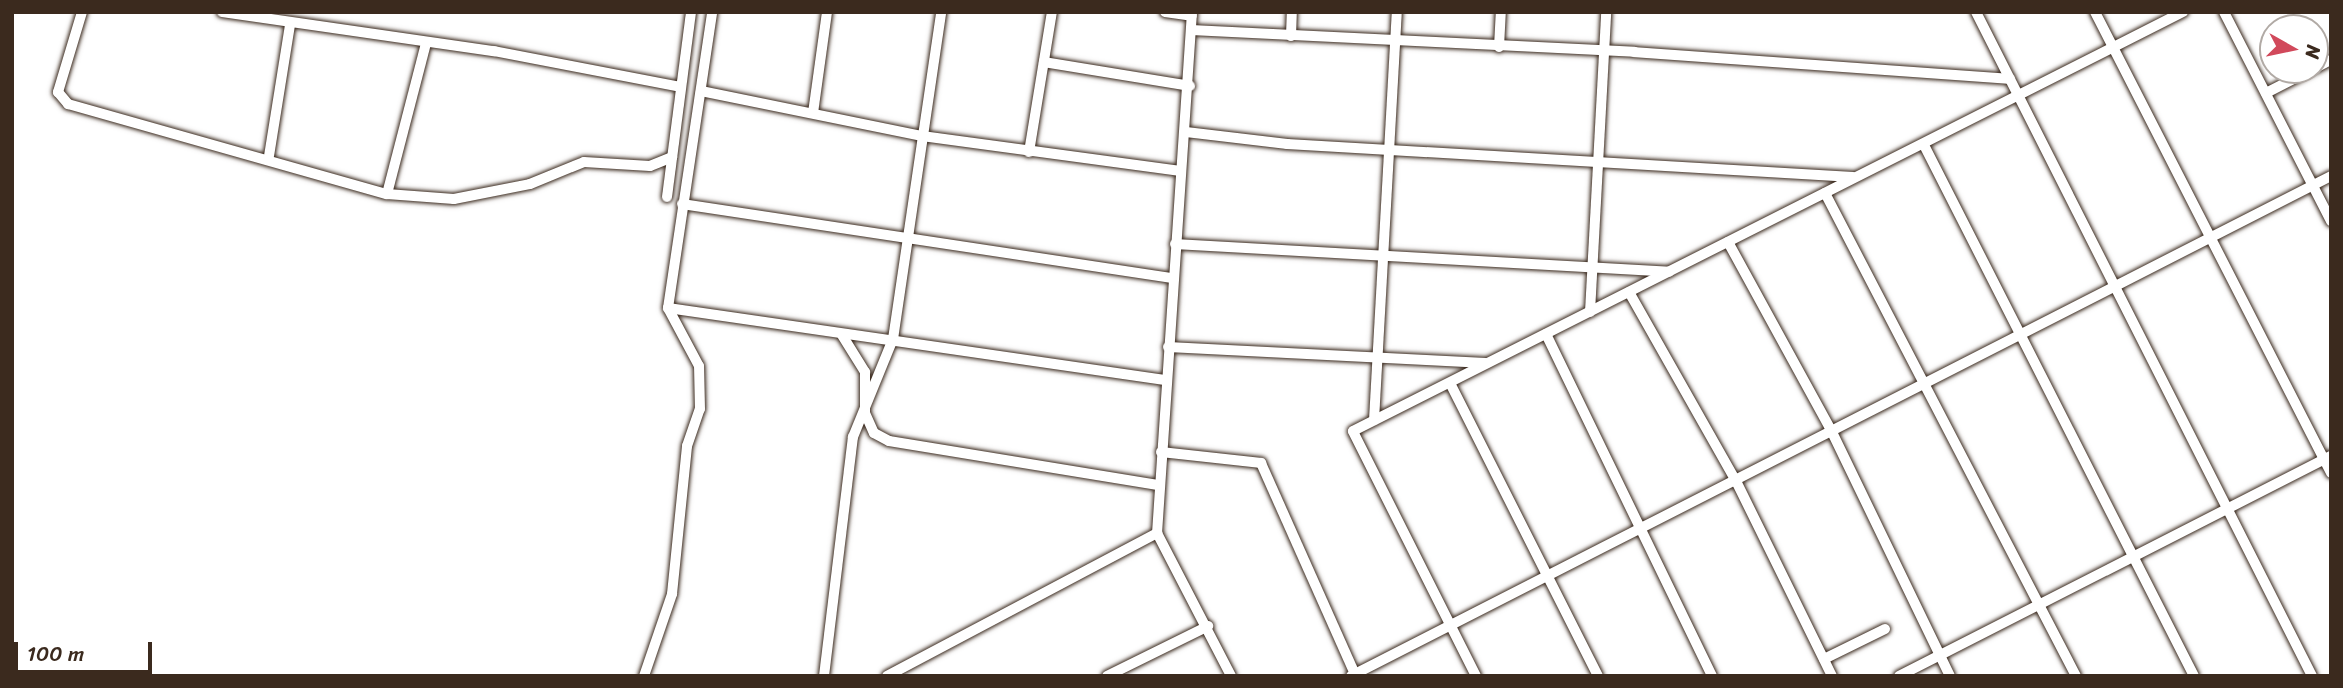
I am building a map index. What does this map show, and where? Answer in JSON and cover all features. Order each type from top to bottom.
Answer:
[{"type":"street","points":[[82,12],[58,92],[68,104],[269,156],[387,194],[454,199],[530,184],[584,162],[650,166],[671,157]]},
{"type":"street","points":[[222,12],[290,25],[426,43],[681,87]]},
{"type":"street","points":[[667,197],[691,12]]},
{"type":"street","points":[[644,676],[672,594],[687,446],[700,409],[699,366],[668,308],[712,12]]},
{"type":"street","points":[[813,113],[827,12]]},
{"type":"street","points":[[824,676],[853,437],[865,413],[892,339],[941,12]]},
{"type":"street","points":[[1029,152],[1052,12]]},
{"type":"street","points":[[1166,12],[1192,14],[1190,86],[1172,278],[1157,533],[1208,626],[1231,676]]},
{"type":"street","points":[[1291,36],[1292,12]]},
{"type":"street","points":[[1374,420],[1397,12]]},
{"type":"street","points":[[1499,47],[1501,12]]},
{"type":"street","points":[[1590,312],[1606,12]]},
{"type":"street","points":[[1976,12],[2119,289],[2225,509],[2312,676]]},
{"type":"street","points":[[2095,12],[2327,458],[2331,473]]},
{"type":"street","points":[[1476,676],[1353,431],[1854,177],[1925,147],[2183,12]]},
{"type":"street","points":[[2224,12],[2331,220]]},
{"type":"street","points":[[269,156],[290,25]]},
{"type":"street","points":[[1191,30],[1604,50],[2010,79]]},
{"type":"street","points":[[387,194],[426,43]]},
{"type":"street","points":[[1044,62],[1190,86]]},
{"type":"street","points":[[2266,93],[2284,84]]},
{"type":"street","points":[[701,91],[922,136],[1181,171]]},
{"type":"street","points":[[1186,132],[1390,149],[1854,177]]},
{"type":"street","points":[[1925,147],[2136,555],[2194,676]]},
{"type":"street","points":[[1161,452],[1261,463],[1354,675],[1639,529],[1737,484],[1831,430],[2119,289],[2331,176]]},
{"type":"street","points":[[1825,193],[1927,384],[2076,676]]},
{"type":"street","points":[[682,204],[1172,278]]},
{"type":"street","points":[[1728,242],[1831,430],[1950,676]]},
{"type":"street","points":[[1175,244],[1591,264],[1670,272]]},
{"type":"street","points":[[1629,292],[1737,484],[1832,676]]},
{"type":"street","points":[[668,308],[1166,380]]},
{"type":"street","points":[[1546,334],[1712,676]]},
{"type":"street","points":[[842,335],[865,372],[865,413],[874,433],[889,441],[1159,485]]},
{"type":"street","points":[[1168,347],[1377,360],[1487,363]]},
{"type":"street","points":[[1450,383],[1598,676]]},
{"type":"street","points":[[1899,676],[2327,458]]},
{"type":"street","points":[[887,676],[1157,533]]},
{"type":"street","points":[[1107,676],[1208,626]]},
{"type":"street","points":[[1824,659],[1885,629]]}]
